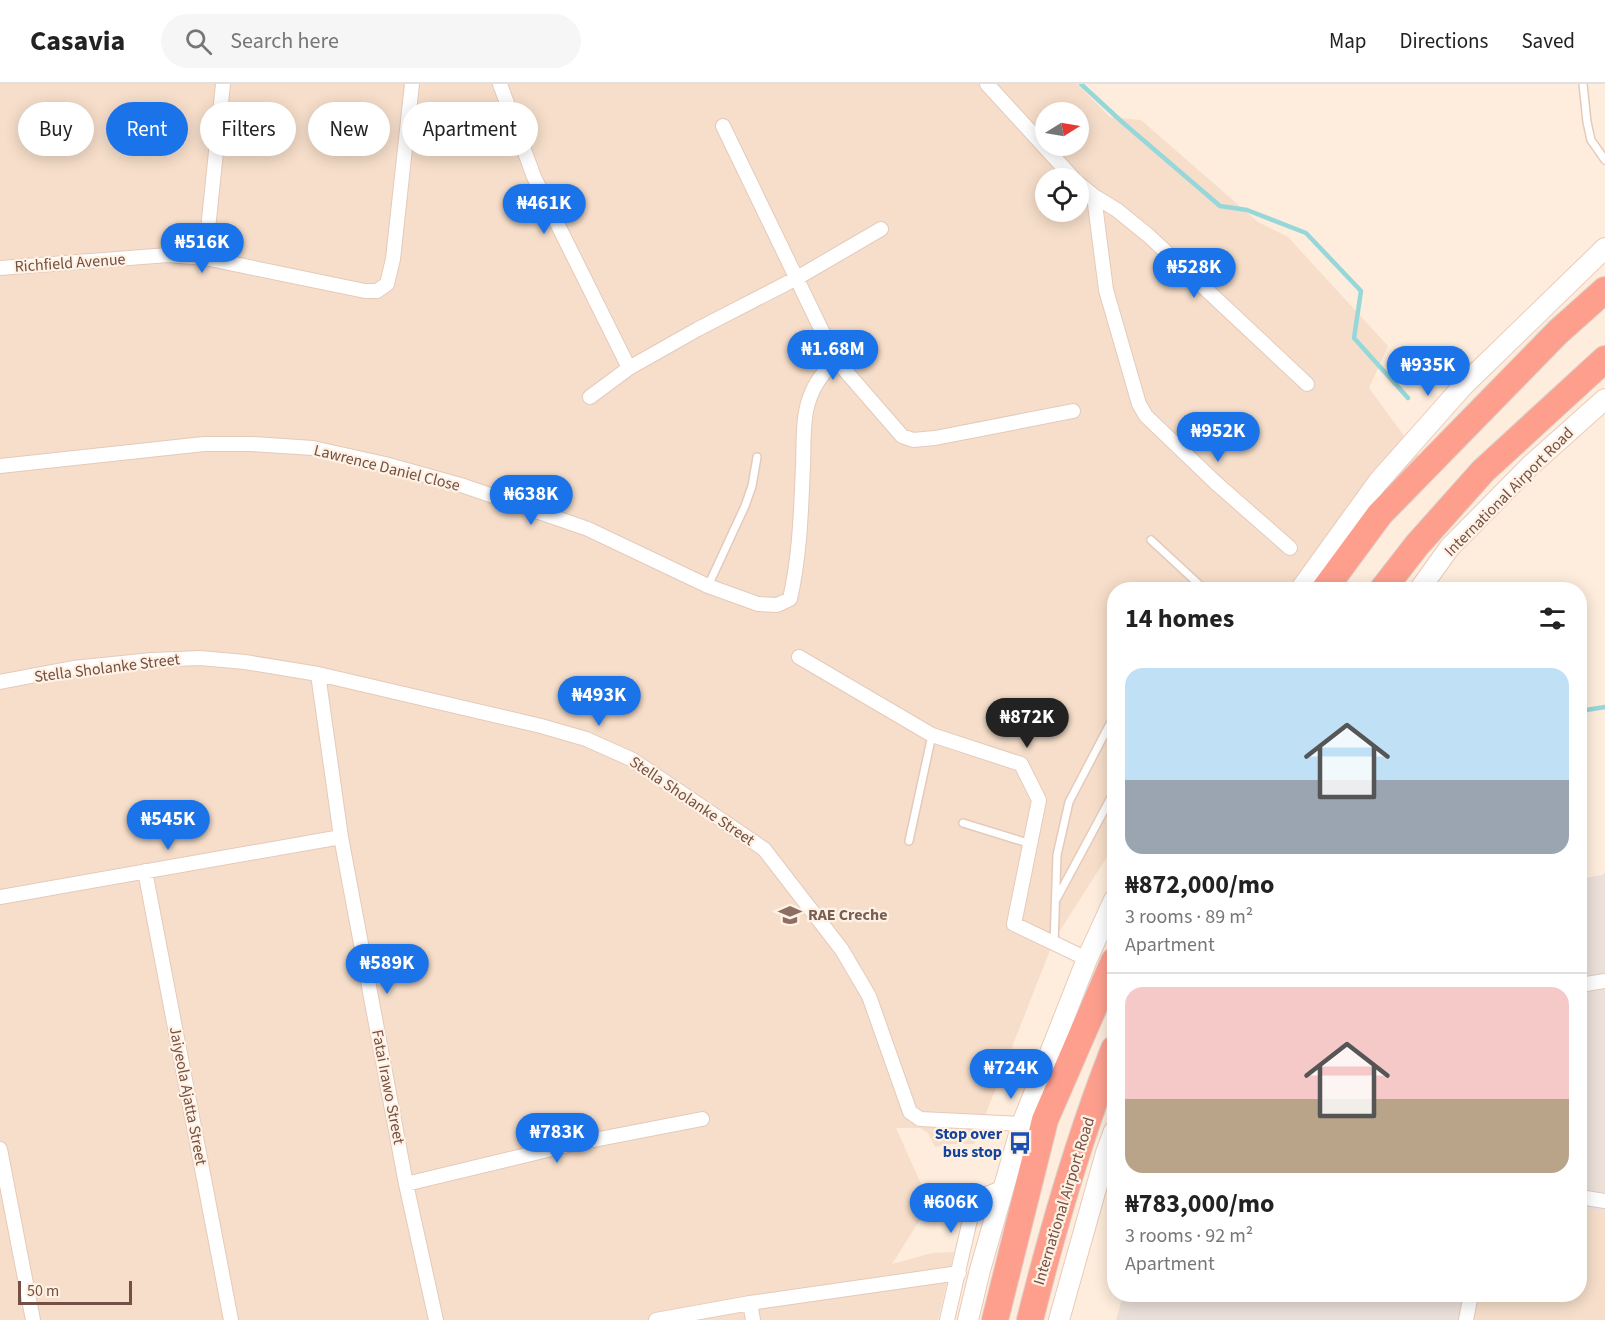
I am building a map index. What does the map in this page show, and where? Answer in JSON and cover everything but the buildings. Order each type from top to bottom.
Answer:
[{"type":"highway","points":[[1330,582],[1380,514],[1558,332],[1605,290]]},
{"type":"highway","name":"International Airport Road","points":[[1388,582],[1483,471],[1605,359]]},
{"type":"highway","name":"International Airport Road","points":[[995,1320],[1045,1120],[1107,977]]},
{"type":"highway","name":"International Airport Road","points":[[1030,1320],[1061,1204],[1090,1112],[1107,1067]]},
{"type":"main road","points":[[1306,582],[1378,482],[1455,395],[1605,248]]},
{"type":"main road","name":"International Airport Road","points":[[1425,582],[1450,547],[1532,465],[1605,399]]},
{"type":"main road","points":[[968,1320],[1022,1124],[1087,959],[1107,915]]},
{"type":"main road","name":"International Airport Road","points":[[1059,1320],[1107,1150]]},
{"type":"street","points":[[205,258],[223,84]]},
{"type":"street","name":"Richfield Avenue","points":[[0,268],[168,255],[205,258],[365,291],[377,291],[387,284],[393,259],[412,84]]},
{"type":"street","points":[[500,84],[534,177],[630,368]]},
{"type":"street","points":[[987,84],[1064,168]]},
{"type":"street","points":[[723,126],[836,360],[902,436],[913,440],[935,438],[1072,411]]},
{"type":"street","points":[[1089,192],[1117,210],[1149,236],[1307,384]]},
{"type":"street","points":[[1094,196],[1106,290],[1139,404],[1146,417],[1290,548]]},
{"type":"street","points":[[590,397],[630,368],[698,329],[798,278],[881,230]]},
{"type":"street","name":"Lawrence Daniel Close","points":[[0,466],[204,444],[313,448],[385,464],[464,486],[588,529],[708,586],[758,604],[777,605],[790,599],[795,578],[800,531],[805,424],[810,397],[825,370],[836,360]]},
{"type":"street","points":[[799,657],[932,735],[1021,764],[1039,800],[1014,924],[1087,959]]},
{"type":"street","name":"Stella Sholanke Street","points":[[0,682],[73,668],[152,660],[200,658],[245,662],[318,674],[541,726],[586,739],[633,760],[764,849],[842,950],[869,996],[910,1112],[920,1119],[1022,1124]]},
{"type":"street","name":"Fatai Irawo Street","points":[[318,674],[341,837],[406,1185],[436,1320]]},
{"type":"street","points":[[0,897],[341,837]]},
{"type":"street","name":"Jaiyeola Ajatta Street","points":[[145,872],[231,1320]]},
{"type":"street","points":[[1587,984],[1605,981]]},
{"type":"street","points":[[406,1185],[568,1145],[702,1119]]},
{"type":"street","points":[[0,1149],[33,1320]]},
{"type":"street","points":[[947,1320],[972,1211],[982,1196],[1004,1187]]},
{"type":"street","points":[[1587,1198],[1605,1201]]},
{"type":"street","points":[[656,1320],[750,1303],[959,1273]]},
{"type":"street","points":[[1466,1320],[1469,1302]]},
{"type":"street","points":[[750,1303],[753,1320]]},
{"type":"lane","points":[[1582,84],[1591,140],[1605,160]]},
{"type":"lane","points":[[708,586],[745,506],[752,486],[757,458]]},
{"type":"lane","points":[[1151,540],[1196,582]]},
{"type":"lane","points":[[1054,944],[1057,855],[1069,802],[1107,729]]},
{"type":"lane","points":[[909,841],[932,735]]},
{"type":"lane","points":[[1056,900],[1107,805]]},
{"type":"lane","points":[[963,823],[1031,844]]},
{"type":"shaded area","points":[[0,84],[1077,84],[1110,117],[1141,120],[1258,222],[1288,237],[1388,346],[1369,388],[1419,456],[1315,582],[1107,582],[1107,857],[1054,940],[974,1144],[935,1147],[928,1133],[920,1128],[896,1128],[930,1204],[892,1264],[932,1253],[954,1252],[938,1320],[0,1320]]},
{"type":"shaded area","points":[[1605,873],[1605,1213],[1587,1210],[1587,878]]},
{"type":"shaded area","points":[[1587,1210],[1605,1213],[1605,1320],[1460,1320],[1463,1302],[1587,1302]]},
{"type":"shaded area","points":[[1121,1302],[1463,1302],[1460,1320],[1116,1320]]},
{"type":"waterway","points":[[1081,84],[1220,206],[1247,210],[1306,233],[1361,291],[1354,338],[1408,398]]},
{"type":"waterway","points":[[1587,710],[1605,707]]},
{"type":"place","name":"RAE Creche","points":[[790,915]]},
{"type":"place","name":"Stop over bus stop","points":[[1020,1143]]}]
